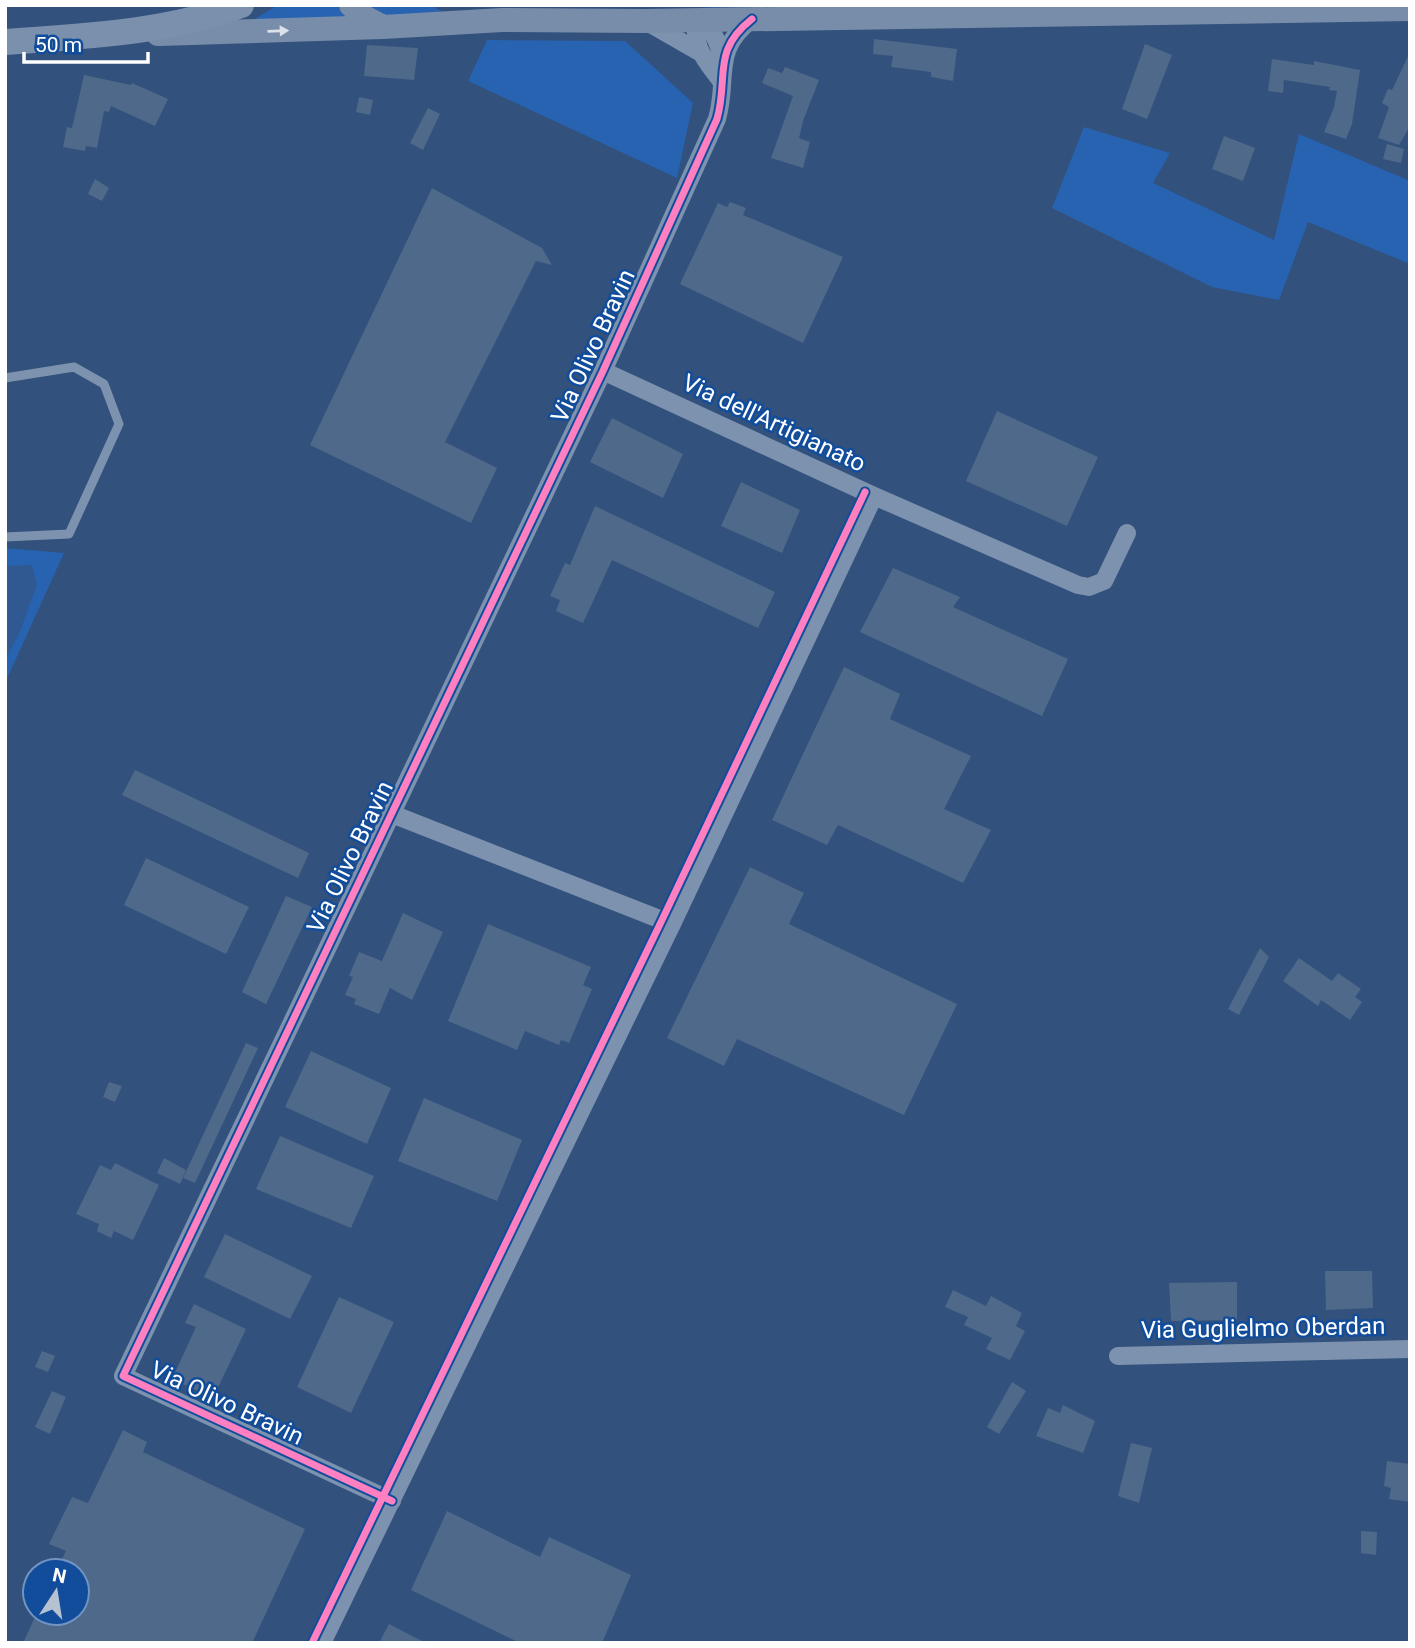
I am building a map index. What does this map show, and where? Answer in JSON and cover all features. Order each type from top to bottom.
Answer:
[{"type":"main road","points":[[5,42],[111,34],[177,25],[240,5]]},
{"type":"main road","points":[[351,5],[362,16],[383,27]]},
{"type":"main road","points":[[464,5],[498,13]]},
{"type":"main road","points":[[111,34],[196,34],[383,27],[498,13],[644,21],[1410,9]]},
{"type":"street","points":[[722,75],[729,46],[736,32],[752,19]]},
{"type":"street","points":[[701,53],[694,31],[701,20],[717,41],[722,54],[722,75]]},
{"type":"street","points":[[644,21],[701,53],[722,75]]},
{"type":"street","name":"Via Olivo Bravin","points":[[392,1501],[123,1376],[603,371],[717,119],[721,104],[722,75]]},
{"type":"street","name":"Via dell'Artigianato","points":[[322,1643],[672,924],[874,496],[603,371]]},
{"type":"street","points":[[874,496],[1078,585],[1089,587],[1104,581],[1127,533]]},
{"type":"street","points":[[392,814],[672,924]]},
{"type":"street","name":"Via Guglielmo Oberdan","points":[[1118,1356],[1410,1349]]},
{"type":"lane","points":[[5,378],[74,367],[104,384],[119,424],[69,534],[5,537]]},
{"type":"shaded area","points":[[278,5],[337,5],[347,19],[257,21],[256,18]]},
{"type":"shaded area","points":[[359,5],[430,5],[447,14],[393,21]]},
{"type":"shaded area","points":[[487,40],[625,41],[693,103],[677,178],[468,81]]},
{"type":"shaded area","points":[[1084,127],[1170,153],[1153,183],[1274,240],[1299,134],[1410,181],[1410,264],[1308,222],[1279,300],[1212,287],[1052,208]]},
{"type":"shaded area","points":[[5,548],[64,553],[5,683]]},
{"type":"shaded area","points":[[32,565],[37,585],[19,634],[5,660],[5,566]]},
{"type":"building","points":[[874,39],[957,49],[953,81],[931,77],[931,72],[891,67],[893,56],[873,54]]},
{"type":"building","points":[[1145,44],[1172,55],[1147,119],[1122,109]]},
{"type":"building","points":[[367,45],[418,48],[414,80],[364,76]]},
{"type":"building","points":[[1410,52],[1410,126],[1399,145],[1378,138],[1389,107],[1382,103],[1388,89],[1392,90]]},
{"type":"building","points":[[1272,59],[1314,65],[1314,61],[1360,70],[1352,124],[1346,139],[1324,132],[1337,91],[1329,90],[1330,87],[1284,80],[1283,93],[1268,91]]},
{"type":"building","points":[[785,67],[819,80],[799,138],[810,142],[803,168],[771,158],[793,96],[762,83],[768,68],[782,73]]},
{"type":"building","points":[[84,75],[131,85],[132,83],[168,99],[155,126],[111,106],[109,112],[104,111],[97,148],[86,146],[85,151],[63,147],[67,127],[72,128]]},
{"type":"building","points":[[359,97],[373,100],[370,115],[356,112]]},
{"type":"building","points":[[428,108],[440,114],[423,150],[410,143]]},
{"type":"building","points":[[1224,136],[1255,148],[1243,181],[1212,169]]},
{"type":"building","points":[[1387,144],[1404,149],[1401,163],[1383,159]]},
{"type":"building","points":[[95,179],[109,188],[102,201],[88,194]]},
{"type":"building","points":[[432,188],[542,248],[552,265],[536,261],[445,442],[497,468],[471,523],[310,445]]},
{"type":"building","points":[[730,202],[746,208],[743,215],[843,257],[803,343],[680,284],[718,203],[727,207]]},
{"type":"building","points":[[997,411],[1098,457],[1067,526],[966,481]]},
{"type":"building","points":[[612,418],[683,454],[663,498],[590,462]]},
{"type":"building","points":[[741,482],[800,510],[782,553],[721,526]]},
{"type":"building","points":[[595,506],[775,592],[758,628],[612,560],[583,623],[556,611],[560,600],[550,596],[565,563],[570,565]]},
{"type":"building","points":[[893,568],[960,597],[953,607],[1068,659],[1042,716],[860,632]]},
{"type":"building","points":[[844,667],[900,694],[890,719],[971,756],[944,809],[991,830],[963,883],[838,825],[827,845],[772,820]]},
{"type":"building","points":[[135,770],[309,853],[298,878],[122,795]]},
{"type":"building","points":[[146,858],[249,907],[226,954],[124,905]]},
{"type":"building","points":[[750,867],[804,893],[789,924],[957,1004],[904,1115],[737,1039],[724,1066],[667,1038]]},
{"type":"building","points":[[286,896],[312,907],[266,1004],[242,992]]},
{"type":"building","points":[[403,913],[443,932],[412,1000],[390,988],[379,1014],[354,1004],[356,999],[345,995],[353,977],[349,976],[359,952],[382,961]]},
{"type":"building","points":[[488,924],[591,967],[583,985],[592,989],[569,1043],[561,1040],[559,1045],[525,1031],[517,1050],[448,1021]]},
{"type":"building","points":[[1260,948],[1269,957],[1239,1015],[1228,1009]]},
{"type":"building","points":[[1299,958],[1332,981],[1338,973],[1361,989],[1355,997],[1362,1002],[1350,1020],[1321,1000],[1318,1006],[1283,981]]},
{"type":"building","points":[[246,1043],[258,1048],[195,1183],[183,1178]]},
{"type":"building","points":[[311,1051],[391,1088],[367,1144],[285,1107]]},
{"type":"building","points":[[109,1082],[122,1086],[115,1102],[103,1097]]},
{"type":"building","points":[[424,1098],[522,1140],[497,1201],[398,1161]]},
{"type":"building","points":[[280,1136],[374,1176],[351,1228],[256,1189]]},
{"type":"building","points":[[164,1158],[186,1170],[180,1184],[157,1173]]},
{"type":"building","points":[[115,1163],[159,1185],[133,1240],[114,1231],[111,1238],[97,1231],[99,1224],[76,1214],[100,1165],[111,1170]]},
{"type":"building","points":[[225,1234],[312,1276],[290,1319],[204,1277]]},
{"type":"building","points":[[1325,1271],[1372,1271],[1373,1308],[1326,1310]]},
{"type":"building","points":[[1237,1282],[1237,1320],[1171,1321],[1169,1283]]},
{"type":"building","points":[[953,1290],[986,1306],[991,1296],[1022,1313],[1016,1326],[1025,1331],[1010,1360],[986,1349],[992,1338],[964,1325],[968,1317],[945,1307]]},
{"type":"building","points":[[339,1297],[394,1322],[351,1413],[297,1387]]},
{"type":"building","points":[[194,1304],[246,1329],[213,1398],[172,1379],[196,1327],[185,1323]]},
{"type":"building","points":[[42,1351],[55,1356],[48,1372],[35,1367]]},
{"type":"building","points":[[1012,1382],[1026,1391],[999,1434],[987,1427]]},
{"type":"building","points":[[52,1391],[66,1397],[50,1434],[35,1427]]},
{"type":"building","points":[[1063,1405],[1095,1421],[1083,1453],[1036,1436],[1048,1408],[1060,1413]]},
{"type":"building","points":[[123,1430],[147,1442],[143,1452],[305,1529],[252,1643],[23,1643],[30,1627],[91,1627],[91,1557],[63,1557],[66,1551],[49,1544],[72,1497],[88,1503]]},
{"type":"building","points":[[1131,1443],[1152,1448],[1139,1503],[1118,1496]]},
{"type":"building","points":[[1387,1461],[1410,1464],[1410,1502],[1389,1499],[1391,1488],[1384,1486]]},
{"type":"building","points":[[447,1511],[540,1557],[549,1537],[631,1575],[602,1643],[520,1643],[411,1590]]},
{"type":"building","points":[[1361,1531],[1377,1532],[1376,1555],[1361,1553]]},
{"type":"building","points":[[389,1624],[426,1643],[379,1643]]},
{"type":"waterway","points":[[707,7],[818,5]]},
{"type":"cycle path","points":[[392,1501],[123,1376],[603,371],[717,119],[724,65],[731,42],[752,19]]},
{"type":"cycle path","points":[[312,1643],[662,920],[865,492]]}]
